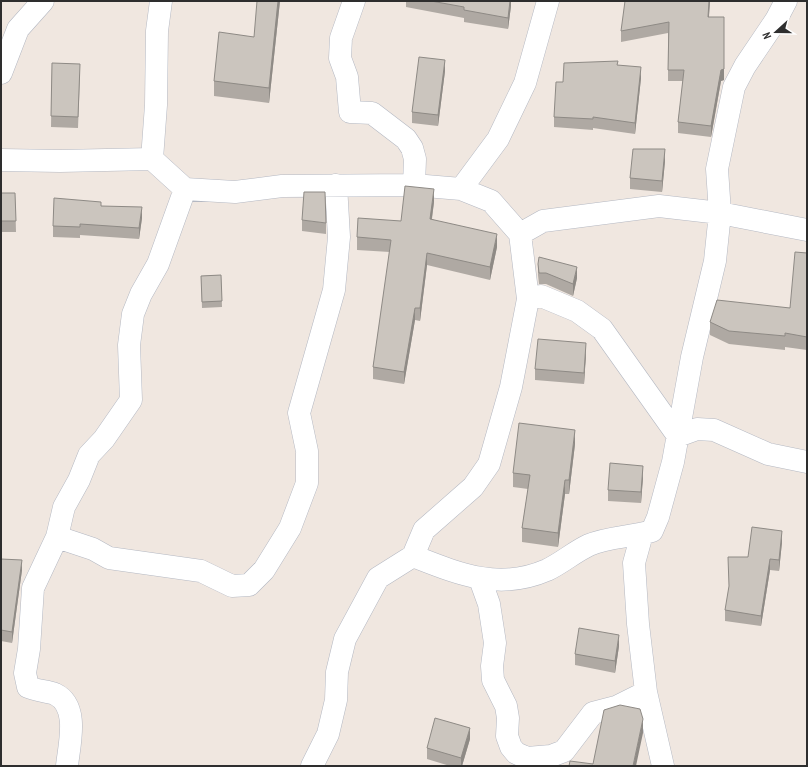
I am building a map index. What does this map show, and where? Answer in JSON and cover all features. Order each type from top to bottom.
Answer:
[{"type":"street","points":[[1,73],[18,29],[43,1]]},
{"type":"street","points":[[152,159],[156,105],[157,31],[161,1]]},
{"type":"street","points":[[354,1],[342,38],[340,58],[347,77],[350,112],[372,113],[406,139],[412,148],[414,159],[414,185]]},
{"type":"street","points":[[461,189],[498,140],[525,83],[548,1]]},
{"type":"street","points":[[413,556],[460,575],[480,579],[516,580],[548,570],[591,544],[652,531],[658,517],[678,436],[692,357],[715,261],[720,213],[717,168],[734,87],[776,20],[786,1]]},
{"type":"street","points":[[1,160],[60,161],[152,159],[185,189],[235,192],[282,186],[336,185],[414,185],[461,189],[490,201],[520,234],[528,299],[511,387],[489,464],[472,487],[424,530],[413,556],[378,578],[345,638],[337,672],[336,700],[328,734],[312,766]]},
{"type":"street","points":[[57,537],[92,549],[109,558],[202,571],[232,586],[249,585],[264,570],[290,528],[307,484],[307,451],[299,413],[334,290],[339,237],[336,185]]},
{"type":"street","points":[[67,766],[71,717],[68,708],[63,700],[55,694],[28,687],[25,673],[31,630],[33,588],[57,537],[64,507],[79,480],[89,454],[104,439],[131,400],[129,345],[133,314],[141,294],[158,264],[185,189]]},
{"type":"street","points":[[520,234],[543,221],[659,206],[720,213],[807,230]]},
{"type":"street","points":[[528,299],[541,296],[578,311],[602,329],[678,436]]},
{"type":"street","points":[[678,436],[697,428],[714,430],[768,454],[807,462]]},
{"type":"street","points":[[642,534],[634,563],[646,692],[664,766]]},
{"type":"street","points":[[480,579],[488,604],[495,643],[492,666],[493,680],[506,706],[508,718],[507,736],[511,747],[516,753],[527,758],[551,756],[564,751],[593,713],[616,707],[646,692]]},
{"type":"building","points":[[257,1],[278,1],[269,88],[214,81],[219,32],[254,37]]},
{"type":"building","points":[[431,1],[510,1],[508,18],[464,10],[464,7]]},
{"type":"building","points":[[625,1],[709,1],[708,17],[724,17],[724,69],[721,70],[711,126],[678,122],[684,70],[668,70],[669,22],[621,31]]},
{"type":"building","points":[[419,57],[445,60],[438,115],[412,112]]},
{"type":"building","points":[[618,61],[617,65],[641,67],[635,123],[593,117],[593,119],[554,117],[556,82],[563,82],[564,63]]},
{"type":"building","points":[[52,63],[80,64],[78,117],[51,116]]},
{"type":"building","points":[[633,149],[665,149],[662,181],[630,178]]},
{"type":"building","points":[[405,186],[434,189],[430,219],[497,234],[490,267],[427,253],[420,308],[415,308],[404,372],[373,367],[391,240],[357,237],[358,218],[401,221]]},
{"type":"building","points":[[304,192],[325,192],[326,223],[302,220]]},
{"type":"building","points":[[1,193],[15,193],[16,221],[1,221]]},
{"type":"building","points":[[54,198],[101,202],[101,206],[142,207],[139,228],[80,224],[80,227],[53,226]]},
{"type":"building","points":[[795,252],[807,253],[807,337],[785,333],[785,336],[729,331],[710,322],[717,300],[790,308]]},
{"type":"building","points":[[539,257],[577,267],[573,284],[546,273],[539,273]]},
{"type":"building","points":[[221,275],[222,301],[202,302],[201,276]]},
{"type":"building","points":[[538,339],[586,343],[584,373],[535,369]]},
{"type":"building","points":[[519,423],[575,430],[569,480],[565,480],[558,533],[522,528],[530,475],[513,473]]},
{"type":"building","points":[[610,463],[643,466],[641,492],[608,490]]},
{"type":"building","points":[[752,527],[782,531],[779,560],[770,559],[761,616],[725,610],[729,586],[728,557],[748,557]]},
{"type":"building","points":[[1,559],[22,560],[12,632],[1,630]]},
{"type":"building","points":[[579,628],[619,635],[615,661],[575,654]]},
{"type":"building","points":[[620,705],[640,709],[643,719],[633,766],[569,766],[570,761],[593,764],[604,710]]},
{"type":"building","points":[[435,718],[470,728],[461,758],[427,748]]}]
